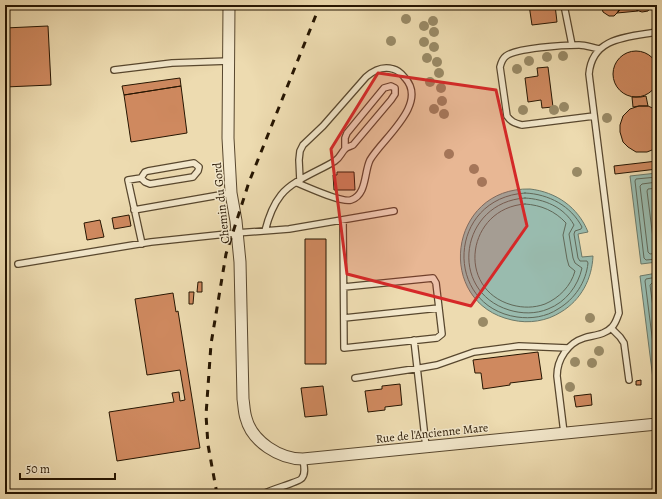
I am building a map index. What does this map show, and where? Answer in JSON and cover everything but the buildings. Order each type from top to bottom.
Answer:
[{"type":"street","name":"Chemin du Gord","points":[[229,5],[228,138],[231,193],[240,262],[243,399]]},
{"type":"street","name":"Rue de l'Ancienne Mare","points":[[243,399],[246,418],[253,431],[263,444],[279,454],[292,459],[303,460],[657,424]]},
{"type":"lane","points":[[564,5],[572,45]]},
{"type":"lane","points":[[564,433],[557,376],[557,368],[561,357],[568,348],[582,338],[603,333],[611,328],[616,322],[619,313],[594,116],[590,65],[594,56],[600,49],[610,42],[623,38],[657,32]]},
{"type":"lane","points":[[594,116],[522,125],[510,120],[507,116],[500,67],[505,56],[520,50],[572,45],[600,49]]},
{"type":"lane","points":[[114,70],[172,63],[229,61]]},
{"type":"lane","points":[[388,68],[396,70],[408,81],[412,89],[412,98],[409,108],[371,159],[366,169],[365,182],[362,190],[357,196],[352,200],[343,200],[299,182],[299,160],[300,151],[303,145],[323,126],[371,72],[378,69],[388,68]]},
{"type":"lane","points":[[265,231],[267,222],[284,191],[337,160],[345,149],[358,140],[387,105],[395,94],[395,88],[391,86],[384,88],[347,132],[345,138],[345,149]]},
{"type":"lane","points":[[141,178],[150,184],[192,177],[198,171],[199,167],[194,163],[148,171],[145,172],[141,178],[128,180],[142,244]]},
{"type":"lane","points":[[134,210],[231,193]]},
{"type":"lane","points":[[18,264],[142,244],[236,233],[289,229],[394,211]]},
{"type":"lane","points":[[343,220],[344,348],[437,338],[442,334],[436,283],[433,278],[344,286]]},
{"type":"lane","points":[[344,318],[439,308]]},
{"type":"lane","points":[[611,328],[620,336],[624,343],[629,380]]},
{"type":"lane","points":[[414,340],[426,447]]},
{"type":"lane","points":[[355,378],[417,369],[474,352],[511,347],[538,346],[568,348]]},
{"type":"lane","points":[[263,494],[286,484],[299,482],[305,471],[303,460]]},
{"type":"highlighted area","points":[[378,73],[496,90],[527,226],[471,306],[347,274],[331,149]]},
{"type":"water","points":[[657,173],[657,262],[641,264],[630,176]]},
{"type":"water","points":[[530,189],[549,193],[565,202],[572,208],[584,223],[588,232],[578,234],[582,257],[593,256],[588,281],[580,295],[568,307],[550,318],[525,322],[512,320],[487,309],[470,292],[462,271],[461,247],[468,225],[482,206],[502,193]]},
{"type":"water","points":[[657,273],[657,387],[654,387],[640,276]]},
{"type":"railway","points":[[217,494],[208,445],[206,415],[211,344],[226,254],[249,182],[320,5]]}]
